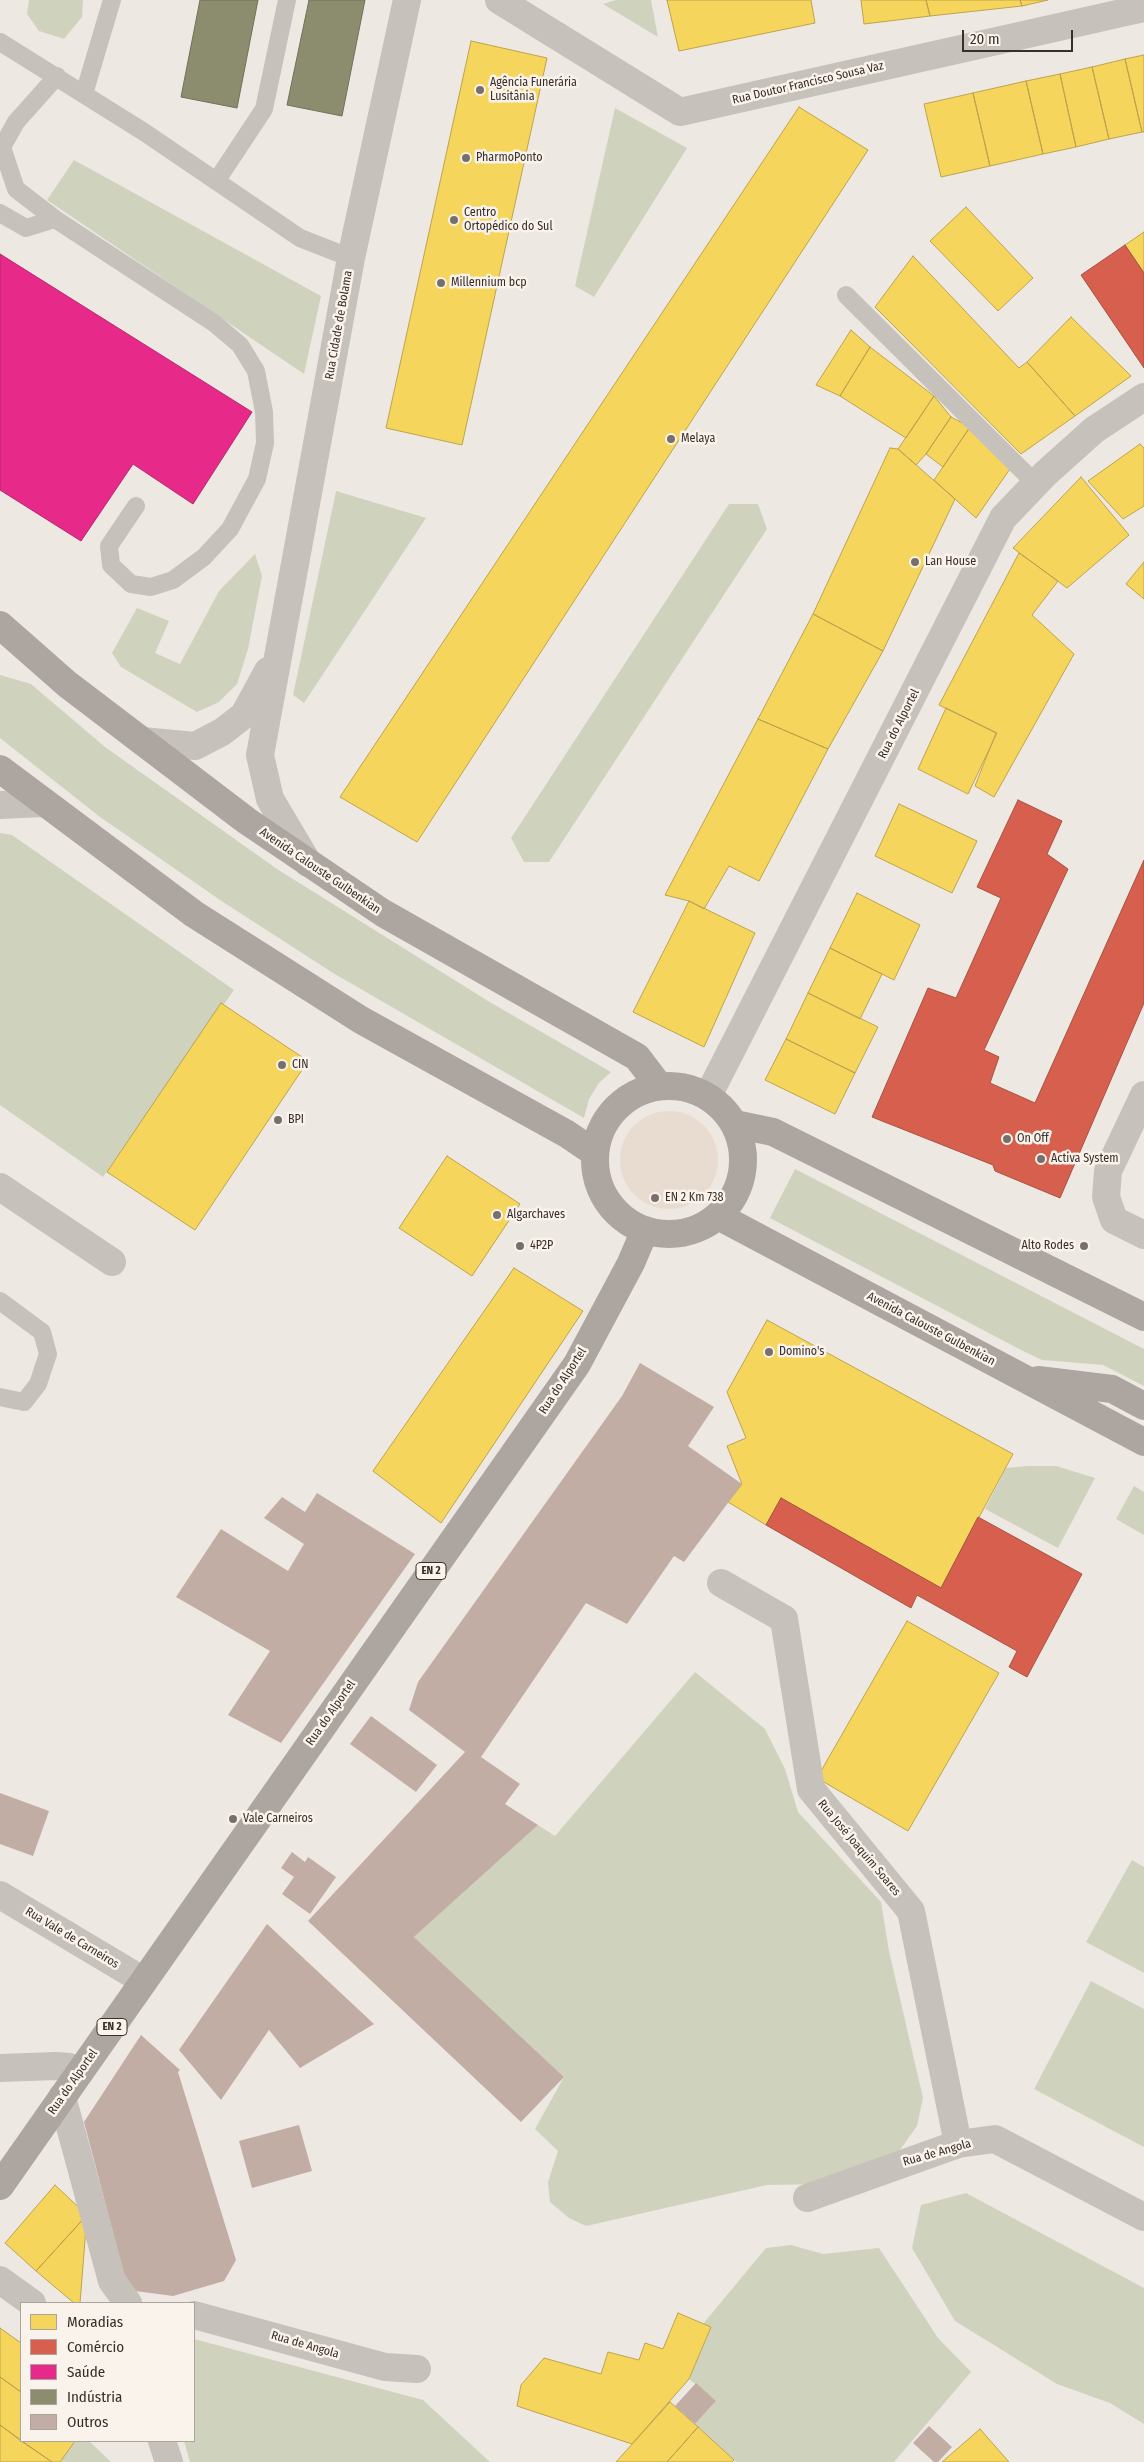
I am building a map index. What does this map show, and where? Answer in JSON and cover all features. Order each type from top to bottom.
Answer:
[{"type":"main road","name":"Avenida Calouste Gulbenkian","points":[[0,625],[67,684],[247,821],[383,913],[637,1057],[660,1086]]},
{"type":"main road","points":[[0,768],[44,803],[201,919],[361,1020],[567,1134],[595,1153]]},
{"type":"main road","points":[[660,1086],[685,1087],[708,1096],[724,1108],[735,1124],[743,1148],[743,1173],[734,1197],[718,1216],[702,1226],[683,1233],[664,1234],[645,1230],[623,1218],[606,1200],[597,1177],[595,1153],[601,1128],[615,1108],[636,1093],[660,1086]]},
{"type":"main road","points":[[735,1124],[773,1132],[1144,1317]]},
{"type":"main road","name":"Avenida Calouste Gulbenkian","points":[[718,1216],[1144,1442]]},
{"type":"main road","name":"Rua do Alportel","points":[[0,2185],[577,1364],[631,1263],[645,1230]]},
{"type":"main road","points":[[1022,1377],[1112,1389],[1144,1406]]},
{"type":"street","points":[[405,11],[422,0]]},
{"type":"street","name":"Rua Doutor Francisco Sousa Vaz","points":[[498,0],[680,112],[1144,8]]},
{"type":"street","name":"Rua Cidade de Bolama","points":[[308,863],[270,799],[260,755],[351,258],[405,11]]},
{"type":"street","name":"Rua do Alportel","points":[[708,1096],[1003,518],[1036,484],[1094,430],[1144,397]]},
{"type":"street","points":[[142,741],[194,746],[222,732],[244,715],[279,652]]},
{"type":"street","points":[[0,805],[44,803]]},
{"type":"street","points":[[1144,1095],[1108,1171],[1106,1197],[1114,1220],[1144,1235]]},
{"type":"street","points":[[0,1187],[112,1262]]},
{"type":"street","name":"Rua José Joaquim Soares","points":[[721,1583],[784,1619],[811,1789],[912,1911],[958,2144]]},
{"type":"street","name":"Rua Vale de Carneiros","points":[[0,1895],[144,1981]]},
{"type":"street","points":[[0,2068],[56,2066],[68,2067],[79,2073]]},
{"type":"street","points":[[62,2097],[112,2281],[127,2302]]},
{"type":"street","name":"Rua de Angola","points":[[807,2198],[958,2144],[995,2139],[1144,2217]]},
{"type":"street","points":[[0,2280],[31,2302]]},
{"type":"street","name":"Rua de Angola","points":[[195,2315],[385,2367],[417,2369]]},
{"type":"street","points":[[162,2442],[168,2462]]},
{"type":"lane","points":[[84,94],[112,0]]},
{"type":"lane","points":[[217,180],[264,109],[287,0]]},
{"type":"lane","points":[[0,42],[57,76],[217,180],[300,238],[351,258]]},
{"type":"lane","points":[[57,76],[16,122],[1,148],[16,189],[55,219],[214,323],[240,344],[256,371],[264,412],[265,443],[257,479],[230,529],[204,557],[174,580],[151,587],[131,584],[112,565],[109,546],[136,506]]},
{"type":"lane","points":[[0,213],[26,228],[55,219]]},
{"type":"lane","points":[[846,295],[1036,484]]},
{"type":"lane","points":[[0,1301],[42,1332],[48,1354],[38,1384],[24,1402],[0,1397]]},
{"type":"green space","points":[[29,0],[83,0],[82,17],[64,39],[39,31],[27,14]]},
{"type":"green space","points":[[616,0],[651,0],[658,37],[603,4]]},
{"type":"green space","points":[[615,108],[687,148],[594,297],[575,286]]},
{"type":"green space","points":[[74,160],[321,296],[304,374],[47,200]]},
{"type":"green space","points":[[336,491],[426,518],[304,703],[293,695]]},
{"type":"green space","points":[[729,504],[758,504],[767,529],[549,862],[524,862],[511,838]]},
{"type":"green space","points":[[255,554],[262,576],[248,649],[237,684],[219,702],[197,712],[121,667],[112,653],[137,608],[169,621],[155,653],[180,664],[219,591]]},
{"type":"green space","points":[[0,675],[31,684],[105,747],[277,869],[488,1001],[611,1072],[599,1083],[589,1099],[584,1118],[333,973],[223,902],[100,817],[0,738]]},
{"type":"green space","points":[[0,833],[12,835],[234,990],[103,1177],[0,1105]]},
{"type":"green space","points":[[795,1169],[1144,1349],[1144,1386],[1103,1365],[1042,1360],[770,1218]]},
{"type":"green space","points":[[1056,1466],[1095,1478],[1058,1548],[985,1509],[1006,1468]]},
{"type":"green space","points":[[1134,1486],[1144,1492],[1144,1535],[1116,1519]]},
{"type":"green space","points":[[695,1672],[765,1729],[785,1769],[798,1812],[881,1902],[889,1951],[923,2098],[917,2126],[897,2154],[827,2184],[767,2185],[586,2226],[569,2218],[550,2202],[548,2182],[558,2151],[535,2129],[564,2077],[414,1937],[538,1825],[555,1836]]},
{"type":"green space","points":[[1132,1860],[1144,1867],[1144,1973],[1086,1942]]},
{"type":"green space","points":[[1091,1981],[1144,2009],[1144,2147],[1034,2089]]},
{"type":"green space","points":[[966,2193],[1144,2288],[1144,2424],[1110,2403],[1057,2384],[955,2321],[912,2248],[921,2205]]},
{"type":"green space","points":[[791,2245],[823,2254],[879,2248],[938,2338],[971,2372],[894,2462],[736,2462],[695,2424],[716,2401],[689,2379],[711,2327],[703,2324],[766,2248]]},
{"type":"green space","points":[[195,2339],[423,2400],[490,2462],[190,2462],[184,2442],[195,2442]]},
{"type":"green space","points":[[74,2442],[90,2442],[111,2462],[60,2462]]},
{"type":"shaded area","points":[[669,1111],[688,1115],[703,1126],[714,1141],[718,1160],[714,1179],[703,1194],[688,1205],[669,1209],[650,1205],[635,1194],[624,1179],[620,1160],[624,1141],[635,1126],[650,1115]]},
{"type":"building: Moradias","points":[[667,0],[811,0],[815,23],[679,51]]},
{"type":"building: Moradias","points":[[861,0],[926,0],[930,16],[864,24]]},
{"type":"building: Moradias","points":[[926,0],[1020,0],[1022,6],[930,16]]},
{"type":"building: Moradias","points":[[1020,0],[1048,0],[1022,6]]},
{"type":"building: Moradias","points":[[471,41],[547,58],[462,445],[386,428]]},
{"type":"building: Moradias","points":[[1144,55],[1144,132],[1142,132],[1125,59]]},
{"type":"building: Moradias","points":[[1125,59],[1142,132],[1109,139],[1092,67]]},
{"type":"building: Moradias","points":[[1092,67],[1109,139],[1076,147],[1060,74]]},
{"type":"building: Moradias","points":[[1060,74],[1076,147],[1043,154],[1026,81]]},
{"type":"building: Moradias","points":[[1026,81],[1043,154],[990,166],[973,93]]},
{"type":"building: Moradias","points":[[973,93],[990,166],[941,177],[924,104]]},
{"type":"building: Moradias","points":[[799,107],[868,150],[417,842],[340,797]]},
{"type":"building: Moradias","points":[[966,207],[1033,278],[998,311],[930,241]]},
{"type":"building: Moradias","points":[[1144,232],[1144,273],[1125,245]]},
{"type":"building: Moradias","points":[[913,256],[1019,368],[1027,362],[1075,416],[1021,454],[875,307]]},
{"type":"building: Moradias","points":[[1071,317],[1131,376],[1075,416],[1027,362]]},
{"type":"building: Moradias","points":[[851,330],[870,347],[840,396],[816,385]]},
{"type":"building: Moradias","points":[[870,347],[934,396],[906,438],[840,396]]},
{"type":"building: Moradias","points":[[934,396],[951,417],[926,454],[916,465],[898,449]]},
{"type":"building: Moradias","points":[[951,417],[970,427],[943,467],[926,454]]},
{"type":"building: Moradias","points":[[970,427],[1012,466],[976,518],[934,480]]},
{"type":"building: Moradias","points":[[1140,444],[1144,448],[1144,506],[1123,519],[1088,481]]},
{"type":"building: Moradias","points":[[890,448],[898,449],[955,499],[883,651],[813,614]]},
{"type":"building: Moradias","points":[[1081,477],[1129,535],[1067,588],[1013,548]]},
{"type":"building: Moradias","points":[[1019,553],[1058,581],[1032,615],[1074,654],[994,797],[975,786],[996,733],[939,705]]},
{"type":"building: Moradias","points":[[1144,562],[1144,599],[1126,584]]},
{"type":"building: Moradias","points":[[813,614],[883,651],[828,749],[758,719]]},
{"type":"building: Moradias","points":[[946,708],[997,733],[968,794],[918,769]]},
{"type":"building: Moradias","points":[[758,719],[828,749],[759,881],[729,866],[704,909],[689,901],[665,895]]},
{"type":"building: Moradias","points":[[899,804],[977,841],[952,893],[875,856]]},
{"type":"building: Moradias","points":[[857,893],[920,925],[894,980],[830,948]]},
{"type":"building: Moradias","points":[[689,901],[755,933],[704,1047],[633,1012]]},
{"type":"building: Moradias","points":[[830,948],[882,974],[860,1019],[808,993]]},
{"type":"building: Moradias","points":[[808,993],[878,1027],[855,1073],[786,1039]]},
{"type":"building: Moradias","points":[[221,1003],[308,1061],[195,1230],[107,1172]]},
{"type":"building: Moradias","points":[[786,1039],[855,1073],[835,1114],[765,1080]]},
{"type":"building: Moradias","points":[[447,1156],[520,1204],[472,1276],[399,1228]]},
{"type":"building: Moradias","points":[[514,1268],[583,1311],[441,1523],[373,1471]]},
{"type":"building: Moradias","points":[[767,1320],[1013,1454],[941,1588],[781,1498],[766,1525],[728,1502],[742,1484],[727,1446],[746,1438],[727,1392]]},
{"type":"building: Moradias","points":[[907,1621],[999,1673],[908,1831],[817,1778]]},
{"type":"building: Moradias","points":[[55,2185],[87,2215],[36,2271],[5,2243]]},
{"type":"building: Moradias","points":[[87,2215],[80,2302],[73,2302],[36,2271]]},
{"type":"building: Moradias","points":[[678,2313],[711,2327],[689,2379],[632,2444],[517,2406],[521,2385],[544,2358],[601,2374],[608,2352],[639,2360],[645,2343],[663,2349]]},
{"type":"building: Moradias","points":[[0,2328],[20,2342],[20,2391],[0,2377]]},
{"type":"building: Moradias","points":[[0,2377],[20,2391],[20,2439],[0,2425]]},
{"type":"building: Moradias","points":[[670,2402],[698,2427],[667,2462],[616,2462]]},
{"type":"building: Moradias","points":[[0,2425],[20,2442],[52,2462],[0,2462]]},
{"type":"building: Moradias","points":[[698,2427],[734,2460],[732,2462],[667,2462]]},
{"type":"building: Moradias","points":[[980,2429],[1009,2462],[942,2462]]},
{"type":"building: Moradias","points":[[23,2442],[74,2442],[60,2462],[52,2462]]},
{"type":"building: Comércio","points":[[1125,245],[1144,273],[1144,368],[1081,275]]},
{"type":"building: Comércio","points":[[1018,800],[1062,821],[1047,854],[1068,869],[984,1050],[999,1057],[990,1083],[1035,1103],[1144,860],[1144,1003],[1060,1198],[995,1171],[993,1165],[872,1117],[928,988],[956,998],[1001,898],[977,887]]},
{"type":"building: Comércio","points":[[781,1498],[941,1588],[978,1517],[1082,1574],[1027,1677],[1009,1667],[1017,1651],[917,1595],[911,1608],[766,1525]]},
{"type":"building: Saúde","points":[[0,254],[252,412],[193,504],[133,464],[81,541],[0,490]]},
{"type":"building: Indústria","points":[[200,0],[258,0],[237,108],[181,97]]},
{"type":"building: Indústria","points":[[309,0],[365,0],[342,116],[287,105]]},
{"type":"building: Outros","points":[[640,1363],[714,1407],[688,1446],[742,1484],[684,1562],[674,1556],[627,1624],[586,1603],[481,1757],[520,1784],[505,1804],[538,1825],[414,1937],[564,2077],[521,2122],[308,1921],[465,1752],[409,1710],[418,1682],[622,1396]]},
{"type":"building: Outros","points":[[317,1493],[415,1554],[281,1743],[228,1715],[270,1651],[176,1597],[221,1529],[288,1571],[304,1544],[264,1518],[282,1497],[305,1512]]},
{"type":"building: Outros","points":[[371,1716],[437,1765],[416,1792],[350,1744]]},
{"type":"building: Outros","points":[[0,1793],[49,1811],[33,1856],[0,1844]]},
{"type":"building: Outros","points":[[292,1852],[305,1862],[308,1857],[336,1877],[310,1914],[282,1894],[294,1877],[281,1868]]},
{"type":"building: Outros","points":[[267,1924],[374,2024],[300,2068],[269,2030],[221,2100],[179,2050]]},
{"type":"building: Outros","points":[[141,2035],[180,2070],[178,2072],[236,2260],[224,2281],[173,2296],[128,2290],[84,2122]]},
{"type":"building: Outros","points":[[299,2125],[312,2171],[252,2188],[239,2141]]},
{"type":"building: Outros","points":[[696,2383],[716,2401],[695,2424],[675,2406]]},
{"type":"building: Outros","points":[[929,2426],[952,2447],[938,2462],[934,2462],[913,2443]]},
{"type":"place","name":"Agência Funerária Lusitânia","points":[[480,90]]},
{"type":"place","name":"PharmoPonto","points":[[466,158]]},
{"type":"place","name":"Centro Ortopédico do Sul","points":[[454,220]]},
{"type":"place","name":"Millennium bcp","points":[[441,283]]},
{"type":"place","name":"Melaya","points":[[671,439]]},
{"type":"place","name":"Lan House","points":[[915,562]]},
{"type":"place","name":"CIN","points":[[282,1065]]},
{"type":"place","name":"BPI","points":[[278,1120]]},
{"type":"place","name":"On Off","points":[[1007,1139]]},
{"type":"place","name":"Activa System","points":[[1041,1159]]},
{"type":"place","name":"EN 2 Km 738","points":[[655,1198]]},
{"type":"place","name":"Algarchaves","points":[[497,1215]]},
{"type":"place","name":"4P2P","points":[[520,1246]]},
{"type":"place","name":"Alto Rodes","points":[[1084,1246]]},
{"type":"place","name":"Domino's","points":[[769,1352]]},
{"type":"place","name":"Vale Carneiros","points":[[233,1819]]}]
